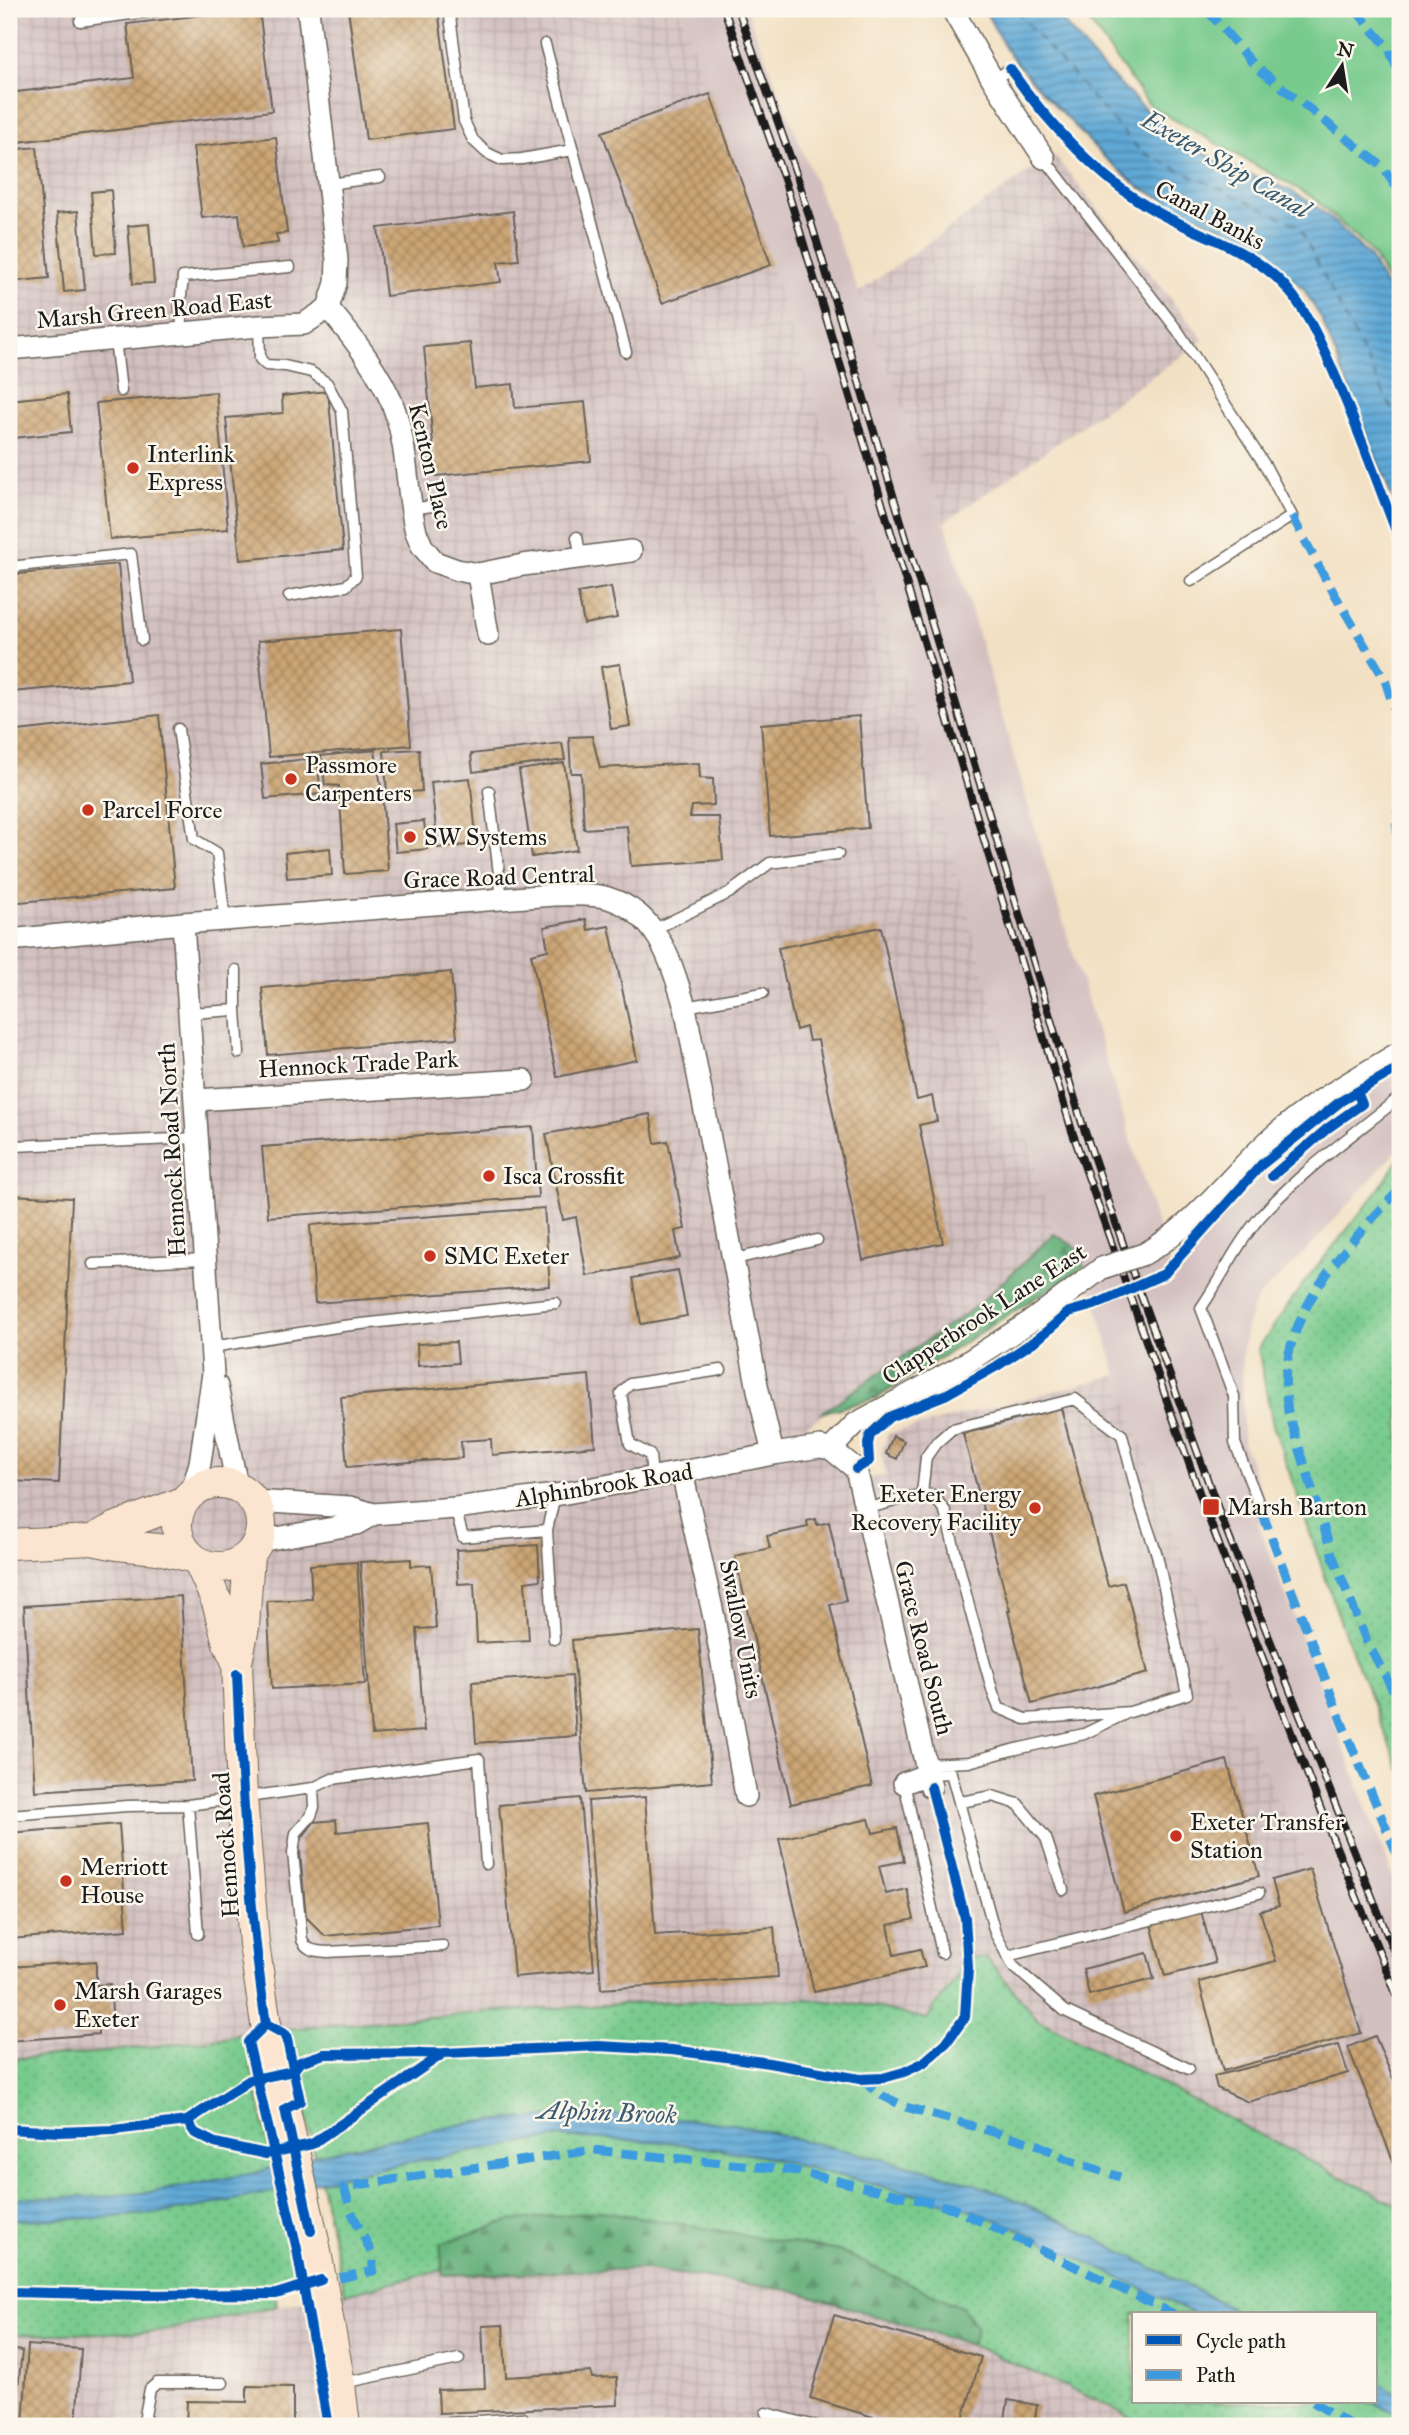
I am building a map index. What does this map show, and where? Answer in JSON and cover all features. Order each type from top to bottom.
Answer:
[{"type":"main road","points":[[9,1544],[92,1540],[158,1549],[220,1567],[231,1566],[254,1548],[261,1521],[246,1494],[218,1483],[199,1488],[187,1498],[92,1540]]},
{"type":"main road","points":[[187,1498],[177,1525],[178,1536],[195,1559]]},
{"type":"main road","name":"Hennock Road","points":[[254,1548],[244,1627],[236,1662],[242,1797],[254,1944],[265,2024],[314,2246],[340,2384],[345,2426]]},
{"type":"main road","name":"Hennock Road","points":[[195,1559],[217,1602],[236,1662]]},
{"type":"street","points":[[308,9],[337,260],[336,283],[328,308]]},
{"type":"street","points":[[952,9],[1001,75],[1044,158]]},
{"type":"street","name":"Marsh Green Road East","points":[[9,349],[183,332],[304,324],[328,308]]},
{"type":"street","name":"Kenton Place","points":[[328,308],[345,328],[392,404],[404,458],[415,532],[429,556],[442,565],[478,574],[579,547],[631,551]]},
{"type":"street","points":[[478,574],[488,635]]},
{"type":"street","name":"Grace Road Central","points":[[9,940],[183,923],[576,895],[609,899],[629,909],[655,929],[673,966],[685,1007],[758,1390],[773,1454]]},
{"type":"street","name":"Hennock Road North","points":[[183,923],[213,1373],[200,1463],[187,1498]]},
{"type":"street","name":"Clapperbrook Lane East","points":[[831,1449],[855,1424],[958,1368],[1034,1319],[1102,1269],[1144,1254],[1167,1240],[1276,1134],[1319,1101],[1400,1052]]},
{"type":"street","name":"Hennock Trade Park","points":[[196,1100],[524,1080]]},
{"type":"street","name":"Hennock Road North","points":[[213,1373],[246,1494]]},
{"type":"street","name":"Alphinbrook Road","points":[[246,1494],[350,1507],[374,1514],[455,1508],[555,1494],[773,1454],[820,1447],[831,1449]]},
{"type":"street","name":"Grace Road South","points":[[831,1449],[856,1469],[928,1775]]},
{"type":"street","name":"Swallow Units","points":[[682,1472],[714,1618],[746,1796]]},
{"type":"street","name":"Alphinbrook Road","points":[[254,1548],[356,1524],[374,1514]]},
{"type":"street","points":[[904,1783],[928,1775]]},
{"type":"lane","points":[[80,21],[167,9]]},
{"type":"lane","points":[[449,9],[464,121],[474,140],[487,153],[502,160],[572,150]]},
{"type":"lane","points":[[545,44],[626,352]]},
{"type":"lane","points":[[1044,158],[1178,331],[1266,467],[1292,516],[1191,581]]},
{"type":"lane","points":[[329,184],[380,177]]},
{"type":"lane","points":[[183,332],[180,306],[183,277],[290,267]]},
{"type":"lane","points":[[258,326],[260,359],[266,365],[311,372],[327,383],[342,411],[356,576],[346,586],[289,596]]},
{"type":"lane","points":[[115,339],[121,391]]},
{"type":"lane","points":[[410,510],[432,506]]},
{"type":"lane","points":[[9,567],[131,554],[142,640]]},
{"type":"lane","points":[[178,730],[194,839],[217,853],[225,920]]},
{"type":"lane","points":[[489,791],[502,899]]},
{"type":"lane","points":[[655,929],[729,893],[770,863],[838,854]]},
{"type":"lane","points":[[236,970],[239,1053]]},
{"type":"lane","points":[[685,1007],[763,993]]},
{"type":"lane","points":[[191,1013],[236,1010]]},
{"type":"lane","points":[[1262,1512],[1235,1443],[1234,1396],[1201,1308],[1236,1249],[1261,1217],[1345,1140],[1400,1097]]},
{"type":"lane","points":[[14,1146],[198,1138]]},
{"type":"lane","points":[[735,1259],[817,1240]]},
{"type":"lane","points":[[93,1264],[205,1259]]},
{"type":"lane","points":[[212,1347],[343,1326],[556,1303]]},
{"type":"lane","points":[[652,1477],[650,1455],[630,1444],[621,1393],[623,1388],[630,1384],[721,1370]]},
{"type":"lane","points":[[922,1494],[926,1457],[936,1443],[952,1429],[1075,1399],[1122,1435],[1140,1505],[1157,1555],[1187,1694],[1130,1712],[1084,1734],[1012,1750],[928,1775]]},
{"type":"lane","points":[[554,1639],[547,1530],[555,1494]]},
{"type":"lane","points":[[865,1509],[922,1494],[933,1495],[945,1511],[999,1708],[1025,1719],[1130,1712]]},
{"type":"lane","points":[[455,1508],[463,1537],[547,1530]]},
{"type":"lane","points":[[9,1815],[128,1806],[188,1805],[313,1788],[332,1779],[479,1759],[486,1864]]},
{"type":"lane","points":[[928,1775],[951,1773],[995,1933],[1013,1966],[1065,2011],[1189,2069]]},
{"type":"lane","points":[[904,1783],[942,1953]]},
{"type":"lane","points":[[313,1788],[314,1807],[311,1816],[296,1833],[293,1853],[305,1947],[312,1951],[327,1952],[443,1946]]},
{"type":"lane","points":[[961,1802],[992,1796],[1018,1804],[1046,1838],[1063,1890]]},
{"type":"lane","points":[[188,1805],[198,1934]]},
{"type":"lane","points":[[1007,1956],[1259,1893]]},
{"type":"lane","points":[[340,2384],[458,2359]]},
{"type":"lane","points":[[144,2426],[150,2389],[157,2383],[223,2383]]},
{"type":"lane","points":[[766,2413],[815,2426]]},
{"type":"lane","points":[[407,2426],[523,2418]]},
{"type":"shaded area","points":[[9,9],[680,9],[771,265],[908,690],[1054,1234],[977,1306],[806,1426],[862,1462],[869,1478],[886,1476],[881,1453],[888,1434],[1117,1375],[1242,1717],[1310,1869],[1334,1944],[1400,2095],[1400,2207],[1038,2020],[986,1957],[964,1960],[956,1980],[926,2019],[866,2005],[807,1999],[654,2002],[287,2029],[86,2054],[9,2059]]},
{"type":"shaded area","points":[[680,9],[746,9],[859,292],[945,522],[1046,866],[1172,1273],[1244,1192],[1297,1142],[1351,1101],[1400,1070],[1400,1147],[1309,1248],[1256,1299],[1247,1325],[1242,1356],[1243,1442],[1272,1519],[1258,1523],[1400,1895],[1400,2095],[1334,1944],[1310,1869],[1242,1717],[1117,1375],[1079,1249],[1054,1234],[908,690],[771,265]]},
{"type":"shaded area","points":[[1053,154],[1204,340],[945,522],[859,292]]},
{"type":"shaded area","points":[[503,2255],[791,2280],[972,2345],[1105,2404],[1144,2426],[9,2426],[9,2335],[157,2332],[342,2295]]},
{"type":"green space","points":[[1080,9],[1400,9],[1400,313],[1377,261],[1354,235],[1314,198],[1150,106]]},
{"type":"green space","points":[[1400,1157],[1400,1771],[1342,1626],[1273,1425],[1258,1349],[1305,1281],[1372,1199]]},
{"type":"green space","points":[[1054,1234],[1079,1249],[1084,1267],[877,1398],[821,1413],[977,1306]]},
{"type":"green space","points":[[986,1957],[1038,2020],[1400,2207],[1400,2426],[1144,2426],[1105,2404],[972,2345],[791,2280],[503,2255],[345,2294],[287,2029],[654,2002],[807,1999],[866,2005],[926,2019],[955,1980],[964,1959]]},
{"type":"green space","points":[[244,2033],[297,2277],[274,2286],[277,2306],[157,2332],[9,2335],[9,2059],[86,2054],[225,2038]]},
{"type":"green space","points":[[603,2211],[839,2251],[963,2308],[977,2328],[972,2345],[794,2291],[645,2269],[443,2275],[440,2244],[508,2221]]},
{"type":"water","name":"Exeter Ship Canal","points":[[984,9],[1052,9],[1100,65],[1155,119],[1197,149],[1227,165],[1291,191],[1313,204],[1369,256],[1392,298],[1400,324],[1400,518],[1321,318],[1303,288],[1251,244],[1139,187],[1105,158],[1007,51]]},
{"type":"water","points":[[568,2115],[634,2115],[734,2124],[932,2171],[999,2192],[1062,2221],[1239,2312],[1191,2312],[1014,2227],[963,2207],[761,2156],[668,2142],[559,2137],[400,2164],[169,2212],[102,2218],[9,2220],[9,2198],[96,2197],[153,2192],[254,2173],[320,2154],[474,2122]]},
{"type":"water","points":[[1378,2383],[1400,2396],[1400,2415],[1376,2404]]},
{"type":"building","points":[[259,9],[272,111],[9,143],[9,93],[134,78],[127,24]]},
{"type":"building","points":[[348,9],[438,9],[454,129],[366,140]]},
{"type":"building","points":[[710,94],[771,265],[662,303],[602,132]]},
{"type":"building","points":[[276,137],[287,233],[276,234],[278,243],[243,247],[239,214],[202,218],[193,147]]},
{"type":"building","points":[[37,147],[49,278],[9,282],[9,150]]},
{"type":"building","points":[[111,190],[116,253],[96,254],[91,192]]},
{"type":"building","points":[[78,211],[85,290],[64,292],[57,213]]},
{"type":"building","points":[[513,211],[519,260],[498,262],[501,282],[386,296],[378,228]]},
{"type":"building","points":[[149,224],[154,283],[133,284],[128,226]]},
{"type":"building","points":[[470,343],[475,388],[513,384],[515,408],[585,402],[591,461],[436,476],[424,347]]},
{"type":"building","points":[[328,391],[343,550],[240,560],[226,418],[283,413],[282,396]]},
{"type":"building","points":[[216,392],[228,529],[110,539],[96,403]]},
{"type":"building","points":[[67,394],[71,432],[13,438],[9,400]]},
{"type":"building","points":[[9,523],[13,549],[9,550]]},
{"type":"building","points":[[118,564],[129,681],[12,692],[15,720],[9,721],[9,575]]},
{"type":"building","points":[[611,587],[617,618],[584,624],[578,593]]},
{"type":"building","points":[[401,629],[411,745],[269,757],[258,641]]},
{"type":"building","points":[[620,664],[630,726],[611,729],[601,667]]},
{"type":"building","name":"Parcel Force","points":[[159,715],[175,888],[9,903],[9,732]]},
{"type":"building","points":[[859,716],[868,828],[770,836],[761,724]]},
{"type":"building","points":[[592,736],[600,768],[699,763],[700,778],[713,779],[714,805],[692,806],[690,817],[719,817],[723,860],[631,866],[627,826],[584,829],[581,773],[571,773],[569,737]]},
{"type":"building","points":[[562,743],[565,760],[473,772],[471,754]]},
{"type":"building","points":[[419,749],[422,791],[387,794],[384,751]]},
{"type":"building","points":[[375,750],[382,792],[388,871],[345,874],[339,786],[325,785],[321,756]]},
{"type":"building","name":"Passmore Carpenters","points":[[317,758],[321,794],[265,799],[261,764]]},
{"type":"building","points":[[564,763],[577,850],[532,857],[519,770]]},
{"type":"building","points":[[470,778],[477,844],[438,848],[431,782]]},
{"type":"building","name":"SW Systems","points":[[424,821],[427,849],[396,852],[393,824]]},
{"type":"building","points":[[330,848],[332,875],[287,878],[285,853]]},
{"type":"building","points":[[586,919],[588,930],[609,926],[637,1060],[557,1077],[531,954],[548,950],[544,927]]},
{"type":"building","points":[[881,927],[917,1100],[932,1096],[937,1121],[919,1125],[943,1243],[863,1260],[818,1040],[809,1041],[806,1027],[796,1030],[778,948]]},
{"type":"building","points":[[451,972],[457,1038],[268,1055],[262,988]]},
{"type":"building","points":[[650,1114],[655,1143],[668,1141],[685,1229],[675,1231],[680,1258],[587,1276],[576,1217],[563,1220],[546,1134]]},
{"type":"building","points":[[533,1127],[538,1197],[268,1217],[262,1147]]},
{"type":"building","points":[[9,1195],[72,1198],[59,1483],[9,1481]]},
{"type":"building","name":"SMC Exeter","points":[[544,1208],[550,1286],[315,1303],[310,1225]]},
{"type":"building","points":[[678,1270],[687,1316],[641,1324],[633,1278]]},
{"type":"building","points":[[456,1342],[458,1363],[418,1366],[417,1344]]},
{"type":"building","points":[[589,1375],[595,1446],[492,1455],[491,1439],[461,1441],[462,1458],[347,1467],[341,1397]]},
{"type":"building","name":"Exeter Energy Recovery Facility","points":[[1061,1408],[1108,1586],[1124,1582],[1148,1673],[1032,1704],[963,1434]]},
{"type":"building","points":[[893,1436],[904,1441],[897,1459],[886,1454]]},
{"type":"building","points":[[816,1519],[817,1525],[829,1522],[846,1601],[830,1605],[872,1786],[791,1804],[735,1556],[770,1548],[767,1536],[808,1527],[807,1521]]},
{"type":"building","points":[[538,1545],[540,1580],[525,1582],[529,1640],[477,1643],[474,1583],[458,1584],[456,1550]]},
{"type":"building","points":[[411,1559],[411,1566],[431,1565],[436,1628],[417,1629],[424,1731],[372,1735],[360,1562]]},
{"type":"building","points":[[357,1562],[365,1684],[272,1689],[267,1601],[312,1599],[310,1565]]},
{"type":"building","points":[[181,1596],[192,1781],[35,1791],[24,1606]]},
{"type":"building","points":[[698,1629],[712,1782],[586,1793],[572,1640]]},
{"type":"building","points":[[572,1675],[576,1736],[476,1743],[472,1682]]},
{"type":"building","name":"Exeter Transfer Station","points":[[1227,1760],[1259,1876],[1124,1912],[1093,1796]]},
{"type":"building","points":[[645,1797],[655,1935],[774,1927],[778,1977],[601,1989],[588,1801]]},
{"type":"building","points":[[580,1798],[594,1970],[514,1977],[499,1805]]},
{"type":"building","points":[[869,1819],[873,1833],[897,1828],[904,1861],[879,1866],[886,1894],[907,1889],[914,1919],[888,1925],[894,1955],[920,1949],[925,1967],[814,1992],[779,1839]]},
{"type":"building","points":[[336,1820],[337,1832],[428,1823],[438,1925],[325,1936],[306,1917],[299,1842],[314,1822]]},
{"type":"building","name":"Merriott House","points":[[119,1824],[127,1930],[9,1939],[9,1833]]},
{"type":"building","points":[[1310,1869],[1361,2033],[1223,2071],[1199,1982],[1276,1961],[1260,1911],[1279,1906],[1272,1880]]},
{"type":"building","points":[[1201,1911],[1215,1963],[1165,1976],[1151,1924]]},
{"type":"building","points":[[1147,1953],[1154,1979],[1089,1995],[1083,1969]]},
{"type":"building","name":"Marsh Garages Exeter","points":[[96,1961],[96,1985],[110,1984],[113,2025],[98,2026],[98,2034],[9,2041],[9,1967]]},
{"type":"building","points":[[1375,2036],[1400,2095],[1398,2173],[1348,2047]]},
{"type":"building","points":[[1339,2045],[1348,2073],[1248,2102],[1217,2088],[1214,2076]]},
{"type":"building","points":[[834,2315],[981,2357],[961,2426],[903,2426],[810,2398]]},
{"type":"building","points":[[503,2325],[506,2377],[591,2372],[592,2378],[617,2377],[618,2405],[439,2413],[438,2390],[485,2388],[482,2326]]},
{"type":"building","points":[[28,2345],[81,2349],[76,2426],[23,2426]]},
{"type":"building","points":[[9,2349],[22,2351],[14,2426],[9,2426]]},
{"type":"building","points":[[247,2386],[293,2387],[293,2426],[186,2426],[187,2401],[247,2402]]},
{"type":"building","points":[[1008,2400],[1037,2405],[1034,2426],[1004,2426]]},
{"type":"ferry route","points":[[1018,9],[1023,19],[1141,152],[1298,225],[1400,425]]},
{"type":"railway","points":[[724,9],[785,182],[1072,1131],[1204,1506],[1325,1820],[1400,2003]]},
{"type":"railway","points":[[738,9],[798,179],[1082,1123],[1221,1517],[1400,1967]]},
{"type":"marked path","points":[[1206,9],[1255,66],[1383,167],[1400,193]]},
{"type":"marked path","points":[[1355,9],[1389,49],[1400,76]]},
{"type":"marked path","points":[[1292,516],[1385,680],[1400,728]]},
{"type":"marked path","points":[[1400,796],[1396,821],[1400,858]]},
{"type":"marked path","points":[[1400,1189],[1347,1247],[1316,1291],[1293,1338],[1285,1381],[1288,1411],[1332,1554],[1366,1640],[1400,1703]]},
{"type":"marked path","points":[[1262,1512],[1342,1723],[1400,1861]]},
{"type":"marked path","points":[[860,2079],[883,2096],[906,2107],[1036,2144],[1071,2161],[1120,2177]]},
{"type":"marked path","points":[[339,2278],[373,2271],[373,2256],[351,2211],[344,2187],[593,2150],[791,2170],[953,2208],[1170,2312]]},
{"type":"marked path","points":[[1316,2404],[1352,2426]]},
{"type":"cycle path","name":"Canal Banks","points":[[1010,69],[1040,109],[1076,149],[1116,184],[1157,212],[1249,257],[1287,288],[1310,323],[1329,361],[1400,541]]},
{"type":"cycle path","points":[[856,1469],[869,1461],[870,1435],[889,1417],[947,1394],[997,1366],[1039,1338],[1069,1312],[1094,1305],[1164,1274],[1261,1165],[1341,1101],[1400,1067]]},
{"type":"cycle path","points":[[1272,1176],[1328,1128],[1362,1104],[1357,1092]]},
{"type":"cycle path","points":[[237,1674],[247,1849],[266,2024]]},
{"type":"cycle path","points":[[9,2129],[59,2132],[114,2130],[187,2121],[250,2080],[293,2071],[300,2062],[324,2054],[444,2053],[598,2046],[672,2050],[860,2079],[883,2078],[904,2072],[923,2063],[946,2043],[965,2017],[968,1968],[965,1918],[931,1787]]},
{"type":"cycle path","points":[[266,2024],[248,2042],[297,2249],[328,2426]]},
{"type":"cycle path","points":[[266,2024],[286,2035],[300,2101],[285,2109],[311,2231]]},
{"type":"cycle path","points":[[187,2121],[195,2133],[215,2143],[266,2154],[312,2144],[444,2053]]},
{"type":"cycle path","points":[[9,2292],[276,2294],[321,2280]]},
{"type":"place","name":"Interlink Express","points":[[133,468]]},
{"type":"place","name":"Passmore Carpenters","points":[[291,779]]},
{"type":"place","name":"Parcel Force","points":[[88,810]]},
{"type":"place","name":"SW Systems","points":[[410,837]]},
{"type":"place","name":"Isca Crossfit","points":[[489,1176]]},
{"type":"place","name":"SMC Exeter","points":[[430,1256]]},
{"type":"place","name":"Marsh Barton","points":[[1211,1507]]},
{"type":"place","name":"Exeter Energy Recovery Facility","points":[[1035,1508]]},
{"type":"place","name":"Exeter Transfer Station","points":[[1176,1836]]},
{"type":"place","name":"Merriott House","points":[[66,1881]]},
{"type":"place","name":"Marsh Garages Exeter","points":[[60,2005]]},
{"type":"water label","name":"Alphin Brook","points":[[607,2112]]}]
